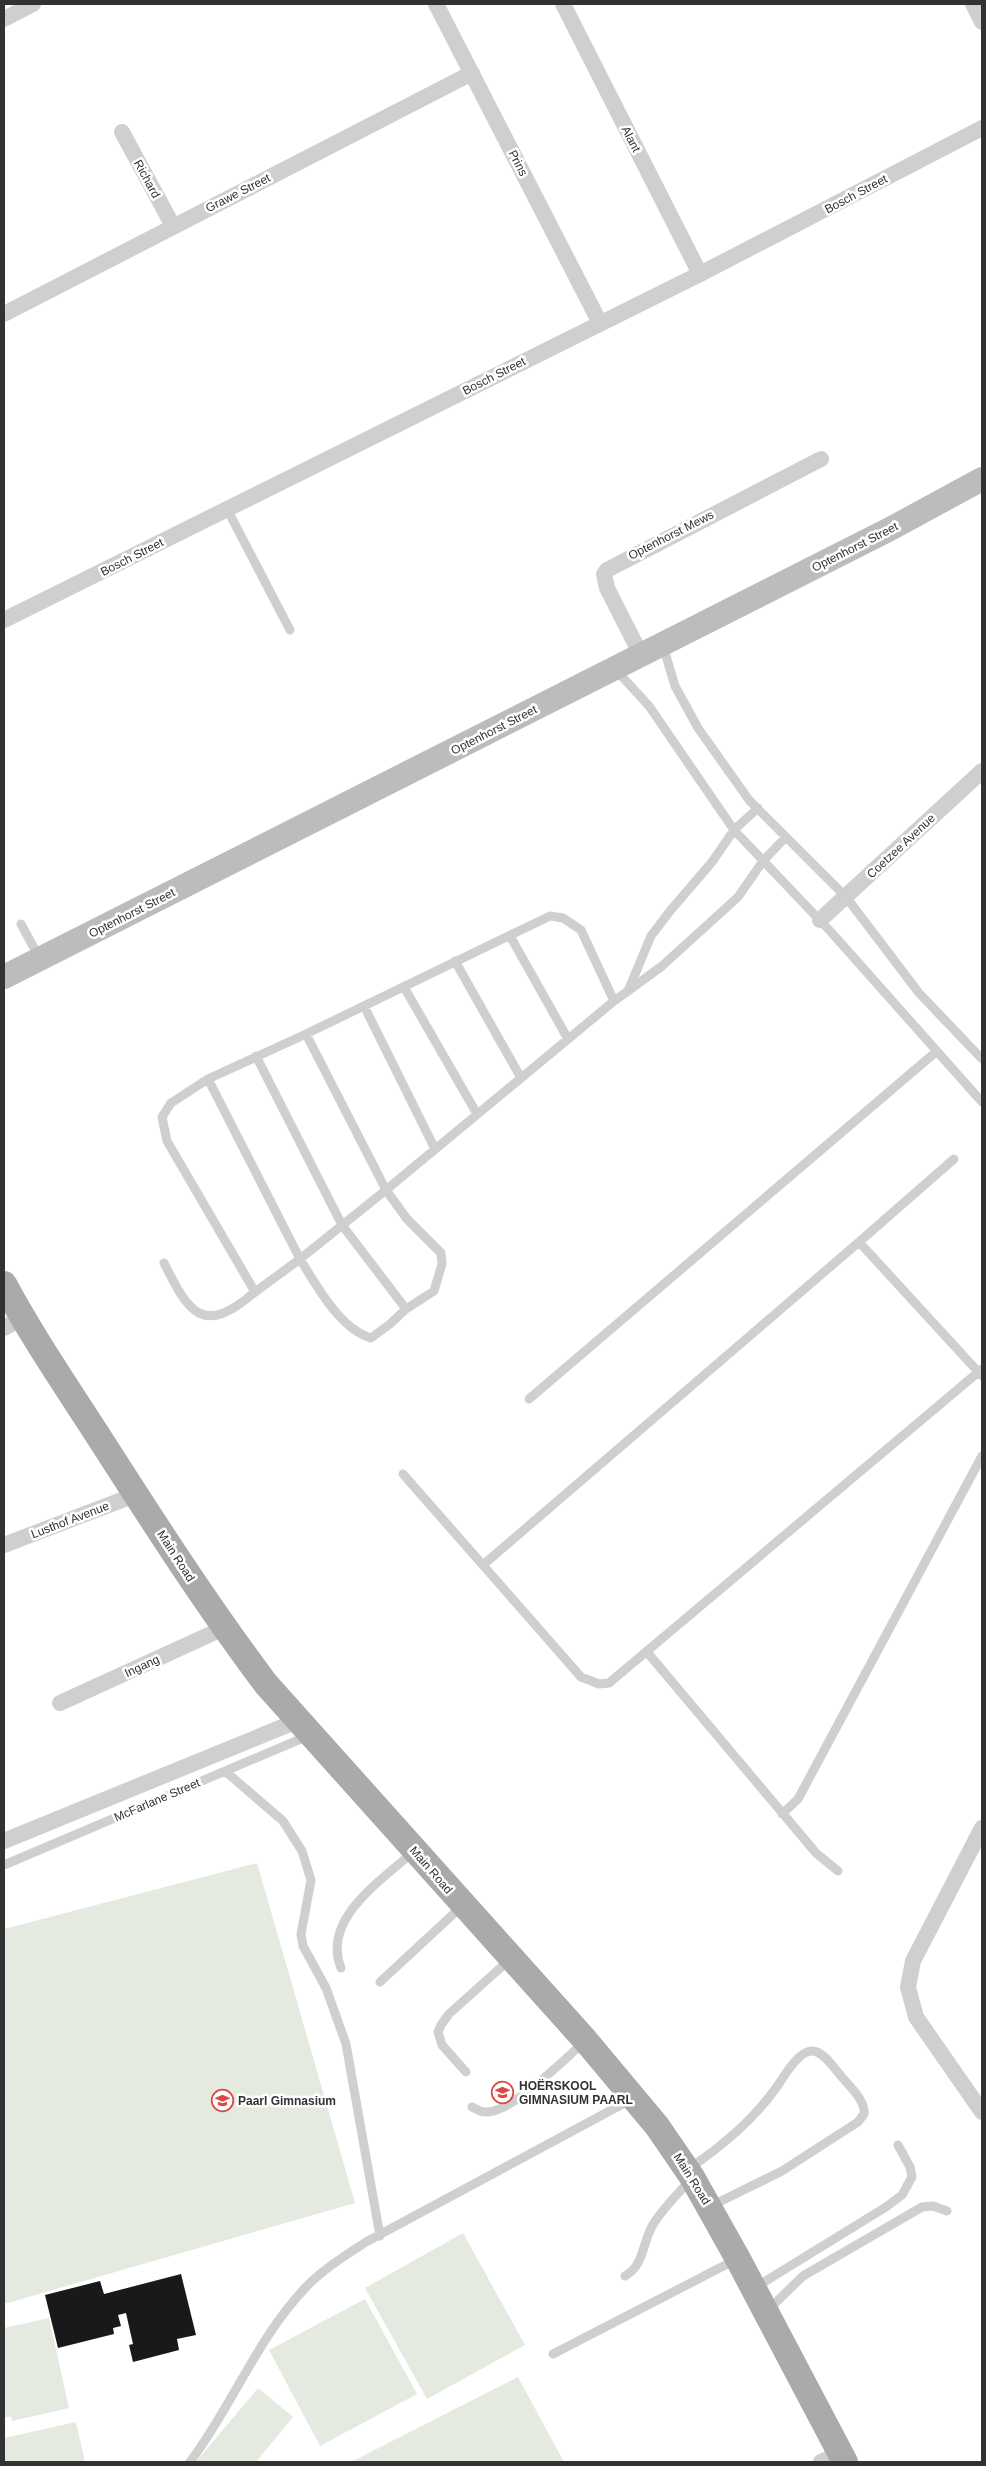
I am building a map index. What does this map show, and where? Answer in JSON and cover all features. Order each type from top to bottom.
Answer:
[{"type":"main road","name":"Optenhorst Street","points":[[4,978],[641,656],[662,643],[890,529],[982,480]]},
{"type":"main road","name":"Main Road","points":[[4,1284],[13,1323],[135,1494],[224,1628],[304,1728],[586,2041],[657,2126],[690,2173],[754,2288],[835,2459]]},
{"type":"street","points":[[4,18],[33,4]]},
{"type":"street","name":"Prins","points":[[436,4],[600,323]]},
{"type":"street","name":"Alant","points":[[563,4],[700,274]]},
{"type":"street","points":[[973,4],[982,22]]},
{"type":"street","name":"Grawe Street","points":[[4,314],[472,73]]},
{"type":"street","name":"Bosch Street","points":[[4,620],[700,274],[982,128]]},
{"type":"street","name":"Richard","points":[[122,132],[173,226]]},
{"type":"street","name":"Optenhorst Mews","points":[[641,656],[607,588],[604,574],[607,570],[821,459]]},
{"type":"street","name":"Coetzee Avenue","points":[[820,920],[982,772]]},
{"type":"street","name":"Lusthof Avenue","points":[[4,1545],[135,1494]]},
{"type":"street","name":"Ingang","points":[[60,1703],[224,1628]]},
{"type":"street","points":[[4,1841],[304,1728]]},
{"type":"street","points":[[982,1828],[913,1961],[908,1987],[916,2018],[982,2112]]},
{"type":"lane","points":[[227,509],[290,630]]},
{"type":"lane","points":[[662,643],[675,686],[698,728],[758,808],[846,897],[919,993],[982,1059]]},
{"type":"lane","points":[[614,669],[649,706],[734,830],[820,920],[982,1102]]},
{"type":"lane","points":[[628,991],[652,936],[670,910],[712,862],[734,830],[758,808]]},
{"type":"lane","points":[[164,1262],[189,1307],[202,1316],[216,1316],[237,1308],[386,1190],[614,1001],[662,966],[738,897],[764,861],[786,837]]},
{"type":"lane","points":[[255,1292],[167,1141],[162,1117],[170,1103],[208,1079],[306,1034],[550,916],[563,918],[581,930],[614,1001]]},
{"type":"lane","points":[[21,924],[40,959]]},
{"type":"lane","points":[[510,936],[568,1039]]},
{"type":"lane","points":[[455,961],[520,1078]]},
{"type":"lane","points":[[404,986],[477,1114]]},
{"type":"lane","points":[[364,1006],[435,1149]]},
{"type":"lane","points":[[208,1079],[300,1258],[328,1302],[347,1323],[362,1335],[371,1338],[390,1324],[406,1308],[434,1291],[442,1264],[441,1253],[407,1219],[386,1190],[306,1034]]},
{"type":"lane","points":[[529,1399],[937,1051]]},
{"type":"lane","points":[[256,1056],[342,1225],[406,1308]]},
{"type":"lane","points":[[483,1565],[954,1159]]},
{"type":"lane","points":[[403,1474],[581,1677],[590,1682],[609,1683],[981,1373],[859,1242]]},
{"type":"lane","points":[[782,1814],[798,1799],[982,1456]]},
{"type":"lane","points":[[647,1652],[816,1853],[838,1871]]},
{"type":"lane","name":"McFarlane Street","points":[[4,1865],[225,1772],[304,1728]]},
{"type":"lane","points":[[225,1772],[283,1821],[302,1851],[311,1880],[301,1934],[303,1946],[326,1988],[346,2044],[380,2236]]},
{"type":"lane","points":[[341,1968],[337,1950],[342,1924],[369,1891],[415,1850]]},
{"type":"lane","points":[[380,1982],[463,1906]]},
{"type":"lane","points":[[466,2072],[442,2045],[438,2032],[441,2024],[449,2014],[511,1958]]},
{"type":"lane","points":[[472,2107],[488,2113],[511,2102],[532,2087],[586,2041]]},
{"type":"lane","points":[[625,2276],[637,2267],[647,2236],[654,2223],[690,2173],[734,2136],[766,2102],[798,2059],[805,2053],[812,2051],[819,2053],[831,2064],[864,2105],[862,2118],[782,2171],[709,2207]]},
{"type":"lane","points":[[190,2462],[208,2438],[270,2331],[309,2283],[334,2263],[380,2236],[634,2098]]},
{"type":"lane","points":[[754,2288],[886,2207],[902,2194],[912,2177],[910,2167],[898,2146]]},
{"type":"lane","points":[[766,2312],[803,2276],[922,2207],[933,2206],[947,2211]]},
{"type":"lane","points":[[553,2354],[738,2259]]},
{"type":"shaded area","points":[[257,1863],[355,2203],[4,2304],[4,1929]]},
{"type":"shaded area","points":[[463,2233],[525,2345],[427,2399],[365,2288]]},
{"type":"shaded area","points":[[365,2299],[417,2394],[320,2446],[269,2350]]},
{"type":"shaded area","points":[[49,2318],[69,2408],[12,2421],[11,2416],[4,2418],[4,2328]]},
{"type":"shaded area","points":[[518,2377],[564,2462],[351,2462]]},
{"type":"shaded area","points":[[258,2388],[293,2417],[256,2462],[196,2462]]},
{"type":"shaded area","points":[[76,2422],[85,2462],[4,2462],[4,2438]]},
{"type":"building","points":[[181,2274],[196,2335],[177,2339],[179,2350],[133,2362],[129,2345],[133,2344],[126,2313],[118,2315],[121,2326],[113,2328],[114,2334],[58,2348],[45,2295],[100,2281],[104,2294]]},
{"type":"place","name":"HOËRSKOOL GIMNASIUM PAARL","points":[[503,2093]]},
{"type":"place","name":"Paarl Gimnasium","points":[[222,2101]]}]
